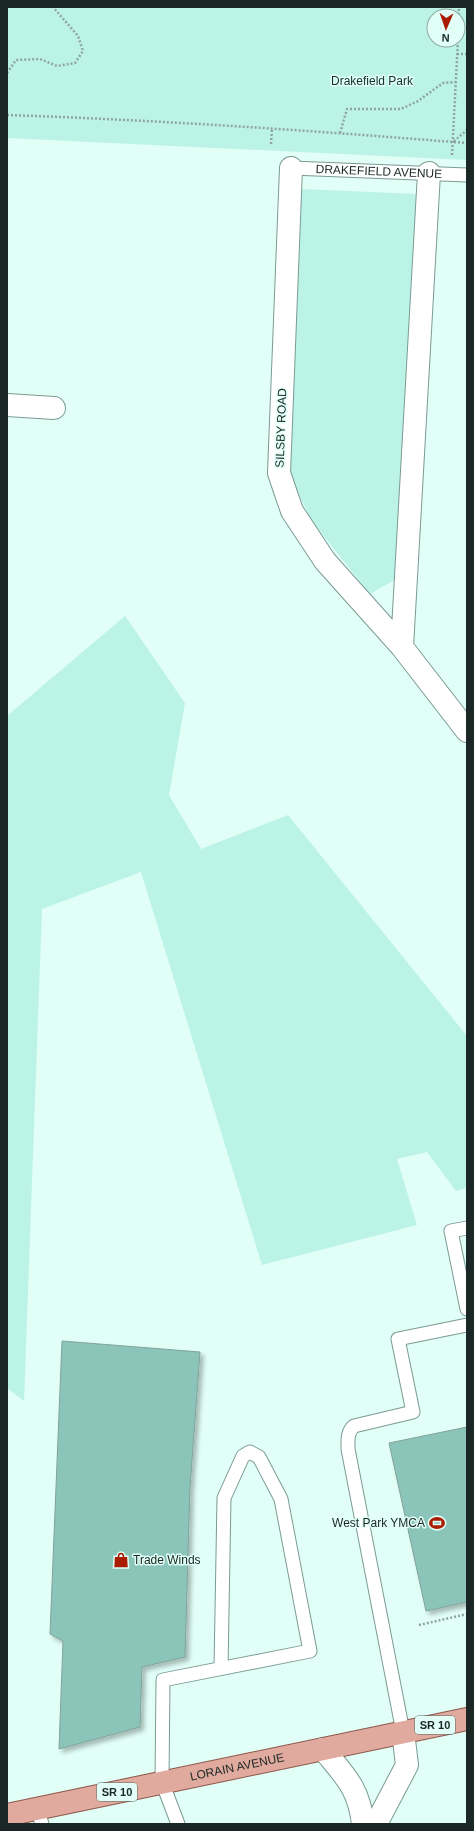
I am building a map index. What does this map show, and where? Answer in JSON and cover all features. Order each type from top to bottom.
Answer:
[{"type":"main road","name":"LORAIN AVENUE","points":[[7,1815],[40,1816],[162,1782],[467,1719]]},
{"type":"street","name":"SILSBY ROAD","points":[[291,168],[279,473],[292,512],[325,561],[402,647],[467,731]]},
{"type":"street","points":[[402,647],[429,173]]},
{"type":"street","points":[[7,405],[54,408]]},
{"type":"street","points":[[376,1824],[406,1765],[403,1732]]},
{"type":"street","points":[[323,1749],[354,1786],[364,1824]]},
{"type":"lane","name":"DRAKEFIELD AVENUE","points":[[291,168],[467,175]]},
{"type":"lane","points":[[467,1228],[451,1231],[467,1308]]},
{"type":"lane","points":[[403,1732],[348,1449],[348,1439],[350,1430],[354,1426],[413,1412],[398,1339],[467,1324]]},
{"type":"lane","points":[[178,1824],[162,1782],[163,1680],[310,1651],[281,1499],[259,1457],[250,1452],[243,1456],[224,1498],[221,1668]]},
{"type":"path","points":[[7,74],[16,60],[40,59],[57,66],[75,63],[83,51],[78,36],[53,7]]},
{"type":"path","points":[[452,161],[457,48]]},
{"type":"path","points":[[457,54],[467,54]]},
{"type":"path","points":[[340,133],[347,109],[401,110],[418,102],[443,83],[456,82]]},
{"type":"path","points":[[7,115],[97,118],[340,133],[467,143]]},
{"type":"path","points":[[271,144],[272,129]]},
{"type":"path","points":[[453,142],[467,130]]},
{"type":"path","points":[[419,1625],[467,1614]]},
{"type":"green space","name":"Drakefield Park","points":[[7,7],[467,7],[467,160],[7,138]]},
{"type":"green space","points":[[302,189],[416,194],[398,578],[370,594],[311,520],[289,473],[288,429]]},
{"type":"green space","points":[[125,616],[185,703],[169,795],[201,849],[288,815],[467,1036],[467,1188],[456,1191],[427,1152],[397,1159],[417,1225],[262,1265],[141,872],[42,909],[24,1401],[7,1388],[7,716]]},
{"type":"building","name":"Trade Winds","points":[[62,1341],[200,1352],[190,1487],[185,1657],[142,1667],[140,1727],[59,1749],[63,1641],[50,1634]]},
{"type":"building","name":"West Park YMCA","points":[[467,1427],[467,1602],[426,1611],[389,1443]]},
{"type":"place","name":"West Park YMCA","points":[[437,1523]]},
{"type":"place","name":"Trade Winds","points":[[121,1560]]}]
